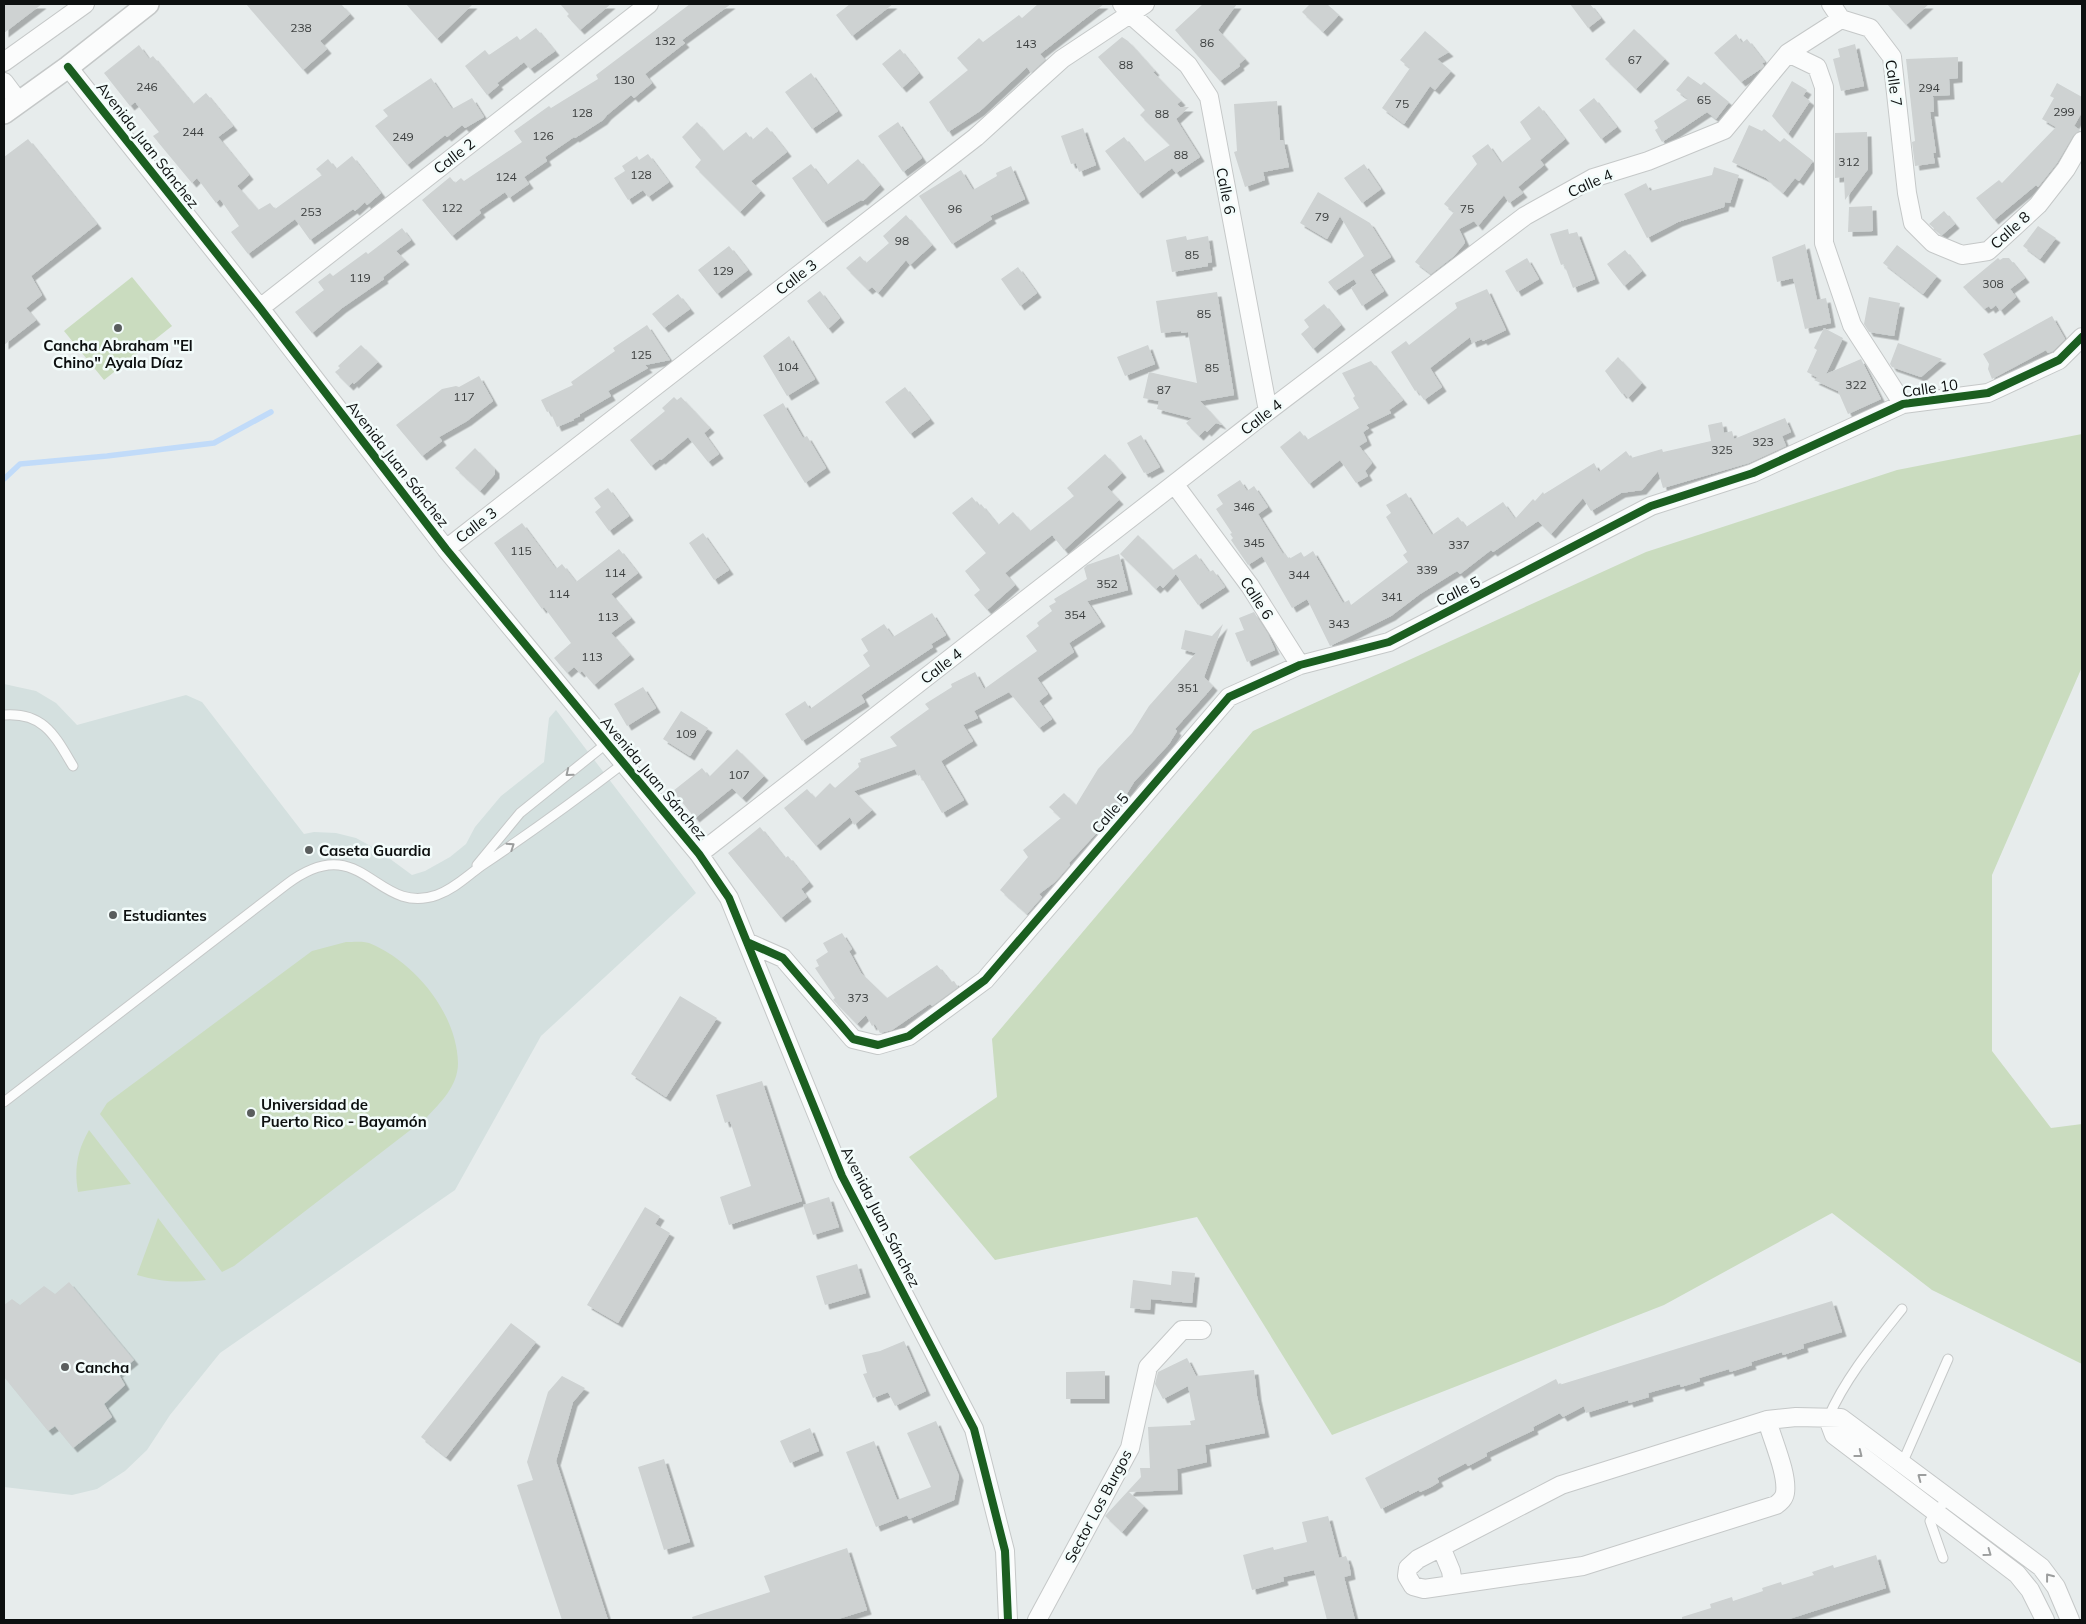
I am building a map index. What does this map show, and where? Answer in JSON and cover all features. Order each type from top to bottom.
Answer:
[{"type":"street","points":[[4,62],[84,4]]},
{"type":"street","points":[[4,82],[12,107],[68,67],[148,4]]},
{"type":"street","name":"Calle 2","points":[[260,308],[649,4]]},
{"type":"street","name":"Calle 6","points":[[1133,7],[1188,65],[1208,97],[1268,411]]},
{"type":"street","name":"Calle 3","points":[[446,549],[976,137],[1062,59],[1133,7]]},
{"type":"street","name":"Calle 4","points":[[699,854],[1268,411],[1525,216],[1593,178],[1648,160],[1724,130],[1788,53],[1836,11]]},
{"type":"street","name":"Calle 7","points":[[1836,11],[1870,28],[1892,57],[1907,193]]},
{"type":"street","points":[[1788,53],[1817,67],[1824,87],[1824,243],[1852,325],[1903,404]]},
{"type":"street","name":"Avenida Juan Sánchez","points":[[68,67],[260,308],[446,549],[699,854],[729,898],[842,1176],[974,1429],[1005,1551],[1008,1620]]},
{"type":"street","name":"Calle 8","points":[[1907,193],[1913,223],[1933,243],[1962,255],[1988,251],[2038,205],[2066,169],[2082,141]]},
{"type":"street","name":"Calle 10","points":[[1540,564],[1651,506],[1753,473],[1903,404],[1988,394],[2059,360],[2082,337]]},
{"type":"street","name":"Calle 6","points":[[1174,485],[1250,586],[1300,665]]},
{"type":"street","name":"Calle 5","points":[[749,944],[783,958],[853,1039],[878,1045],[910,1036],[985,980],[1229,697],[1300,665],[1389,642],[1540,564]]},
{"type":"street","name":"Sector Los Burgos","points":[[1037,1620],[1130,1448],[1148,1367],[1182,1330],[1202,1330]]},
{"type":"street","points":[[1767,1420],[1783,1475],[1785,1494],[1782,1502],[1776,1505],[1583,1566],[1424,1589],[1413,1586],[1407,1576],[1408,1568],[1418,1559],[1561,1485],[1767,1420],[1796,1416],[1828,1419],[1841,1418],[2041,1567],[2056,1587],[2070,1620]]},
{"type":"street","points":[[1828,1419],[1834,1435],[2017,1574],[2030,1590],[2045,1620]]},
{"type":"street","points":[[1441,1547],[1451,1571],[1453,1584]]},
{"type":"lane","points":[[4,715],[22,716],[44,724],[54,733],[73,766]]},
{"type":"lane","points":[[471,873],[520,812],[607,743]]},
{"type":"lane","points":[[4,1102],[287,884],[313,868],[329,864],[356,869],[391,892],[404,898],[437,895],[452,888],[532,832],[624,763]]},
{"type":"lane","points":[[1828,1419],[1855,1368],[1902,1309]]},
{"type":"lane","points":[[1892,1480],[1902,1463],[1948,1359]]},
{"type":"lane","points":[[1943,1558],[1930,1522],[1948,1497]]},
{"type":"shaded area","name":"Universidad de Puerto Rico - Bayamón","points":[[4,684],[36,691],[56,703],[77,725],[186,695],[202,702],[304,834],[314,832],[336,833],[356,838],[378,850],[412,875],[425,871],[450,857],[466,844],[475,827],[501,796],[544,762],[549,718],[556,710],[696,893],[541,1036],[455,1190],[220,1353],[170,1415],[147,1450],[125,1471],[97,1489],[72,1495],[4,1487]]},
{"type":"green space","name":"Cancha Abraham \"El Chino\" Ayala Díaz","points":[[132,277],[172,326],[104,380],[64,331]]},
{"type":"green space","points":[[2082,434],[2082,667],[1992,875],[1992,1051],[2051,1128],[2082,1124],[2082,1364],[1932,1290],[1832,1213],[1664,1305],[1332,1435],[1197,1217],[995,1260],[909,1157],[997,1097],[992,1039],[1253,731],[1646,552],[1897,470]]},
{"type":"green space","points":[[346,942],[367,942],[386,951],[402,962],[430,991],[450,1026],[456,1044],[458,1063],[455,1079],[448,1093],[426,1118],[234,1266],[222,1272],[100,1114],[107,1103],[312,951]]},
{"type":"green space","points":[[89,1130],[131,1184],[78,1192],[76,1176],[78,1160]]},
{"type":"green space","points":[[158,1218],[206,1280],[171,1281],[137,1275]]},
{"type":"building","points":[[4,4],[42,4],[4,33]]},
{"type":"building","points":[[246,4],[341,4],[350,14],[320,41],[327,49],[303,70]]},
{"type":"building","points":[[406,4],[473,4],[437,39]]},
{"type":"building","points":[[560,4],[611,4],[580,30],[567,16],[569,14]]},
{"type":"building","points":[[690,4],[731,4],[682,40],[685,43],[645,74],[652,83],[634,98],[631,95],[603,120],[545,157],[547,161],[524,177],[529,184],[509,198],[505,192],[479,210],[481,213],[452,236],[422,200],[450,177],[455,183],[461,178],[464,181],[522,142],[514,131],[549,106],[551,108],[598,79],[596,75]]},
{"type":"building","points":[[850,4],[893,4],[852,36],[836,15]]},
{"type":"building","points":[[1038,4],[1104,4],[1040,54],[1045,60],[1031,73],[1027,67],[980,111],[948,132],[929,102],[968,70],[957,58],[979,38],[983,42],[1019,15],[1022,18]]},
{"type":"building","points":[[1203,4],[1237,4],[1218,30],[1245,59],[1239,64],[1240,66],[1220,81],[1175,30]]},
{"type":"building","points":[[1310,4],[1327,4],[1339,15],[1323,32],[1302,12]]},
{"type":"building","points":[[1570,4],[1590,4],[1601,18],[1588,28]]},
{"type":"building","points":[[1887,4],[1929,4],[1906,25]]},
{"type":"building","points":[[536,28],[555,51],[530,69],[524,62],[497,83],[499,85],[487,95],[465,66],[485,50],[489,55],[517,36],[520,40]]},
{"type":"building","points":[[1634,29],[1665,59],[1636,89],[1605,59]]},
{"type":"building","points":[[1425,31],[1449,52],[1437,59],[1451,71],[1435,90],[1430,86],[1404,124],[1382,108],[1410,68],[1400,60]]},
{"type":"building","points":[[1736,34],[1742,43],[1747,39],[1765,62],[1762,63],[1764,66],[1762,68],[1741,82],[1714,53]]},
{"type":"building","points":[[1122,37],[1128,41],[1155,71],[1153,72],[1181,101],[1177,104],[1180,107],[1189,107],[1176,119],[1200,157],[1176,173],[1172,168],[1138,194],[1105,151],[1124,137],[1144,162],[1170,145],[1140,115],[1145,110],[1098,57]]},
{"type":"building","points":[[1855,44],[1864,86],[1841,91],[1833,59],[1840,57],[1838,49]]},
{"type":"building","points":[[139,45],[149,59],[153,56],[193,104],[206,93],[233,126],[218,137],[249,175],[237,186],[258,210],[270,203],[275,209],[322,175],[316,169],[328,159],[336,169],[352,156],[381,193],[367,205],[365,202],[355,211],[353,209],[310,240],[295,219],[248,254],[231,232],[239,226],[220,199],[216,203],[197,178],[192,183],[153,136],[159,132],[135,102],[130,106],[104,73]]},
{"type":"building","points":[[900,49],[919,73],[902,88],[882,64]]},
{"type":"building","points":[[1958,57],[1958,78],[1949,79],[1950,95],[1933,96],[1934,112],[1930,112],[1936,153],[1933,153],[1935,163],[1915,166],[1912,142],[1915,141],[1906,59]]},
{"type":"building","points":[[811,73],[838,111],[812,129],[785,92]]},
{"type":"building","points":[[1688,76],[1701,85],[1704,82],[1729,102],[1716,119],[1707,112],[1662,142],[1655,130],[1658,128],[1654,121],[1688,99],[1676,90]]},
{"type":"building","points":[[431,78],[452,109],[472,98],[484,117],[465,128],[462,125],[447,137],[445,135],[407,165],[375,126],[388,116],[383,110]]},
{"type":"building","points":[[1792,81],[1807,90],[1803,96],[1810,101],[1788,134],[1772,116]]},
{"type":"building","points":[[2057,83],[2082,97],[2082,112],[2074,126],[2080,130],[2073,136],[2057,163],[2038,187],[2036,185],[1994,220],[1976,198],[1999,180],[2002,183],[2056,127],[2042,119],[2054,98],[2050,96]]},
{"type":"building","points":[[1594,98],[1617,127],[1601,139],[1579,110]]},
{"type":"building","points":[[1277,101],[1280,140],[1283,140],[1289,167],[1263,172],[1265,180],[1245,187],[1234,152],[1237,151],[1234,104]]},
{"type":"building","points":[[1539,106],[1565,139],[1540,160],[1544,165],[1518,187],[1523,193],[1509,203],[1504,195],[1478,226],[1474,221],[1459,229],[1465,242],[1464,244],[1454,256],[1431,274],[1415,262],[1454,212],[1444,204],[1477,164],[1472,156],[1488,144],[1501,163],[1531,139],[1520,122]]},
{"type":"building","points":[[697,122],[723,151],[746,132],[752,140],[767,127],[787,152],[751,181],[761,191],[740,212],[695,167],[701,160],[682,137]]},
{"type":"building","points":[[898,122],[922,158],[903,172],[878,136]]},
{"type":"building","points":[[1749,125],[1762,131],[1764,129],[1780,142],[1784,138],[1813,161],[1799,181],[1795,178],[1783,193],[1766,178],[1732,162]]},
{"type":"building","points":[[1083,128],[1096,165],[1079,172],[1076,163],[1071,164],[1061,136]]},
{"type":"building","points":[[1867,132],[1868,169],[1845,200],[1844,177],[1835,178],[1835,133]]},
{"type":"building","points":[[28,139],[97,224],[31,276],[42,295],[26,308],[36,320],[4,345],[4,157]]},
{"type":"building","points":[[648,154],[669,182],[648,197],[643,190],[628,200],[614,178],[625,171],[622,166],[637,156],[639,160]]},
{"type":"building","points":[[858,159],[880,185],[863,201],[861,200],[823,223],[792,178],[811,164],[827,185]]},
{"type":"building","points":[[1364,164],[1381,189],[1362,203],[1344,178]]},
{"type":"building","points":[[1011,166],[1025,199],[990,216],[992,219],[952,244],[919,196],[961,170],[973,190],[997,176],[996,173]]},
{"type":"building","points":[[1714,167],[1739,175],[1730,203],[1725,202],[1724,207],[1678,222],[1647,238],[1624,194],[1646,183],[1650,191],[1712,175]]},
{"type":"building","points":[[1318,192],[1370,223],[1391,257],[1370,270],[1384,291],[1362,306],[1351,288],[1357,284],[1354,279],[1335,291],[1328,282],[1364,256],[1340,216],[1327,239],[1300,223]]},
{"type":"building","points":[[1872,206],[1873,231],[1848,232],[1849,207]]},
{"type":"building","points":[[1944,211],[1955,224],[1942,235],[1929,224]]},
{"type":"building","points":[[906,215],[932,245],[910,265],[906,260],[878,293],[872,287],[868,290],[846,268],[860,256],[866,263],[889,243],[883,236]]},
{"type":"building","points":[[2038,226],[2056,238],[2040,259],[2023,246]]},
{"type":"building","points":[[402,228],[411,240],[396,251],[405,260],[383,277],[384,279],[342,308],[312,333],[295,312],[324,290],[318,282],[330,273],[333,276],[366,252],[368,254]]},
{"type":"building","points":[[1568,229],[1569,234],[1577,232],[1595,279],[1573,288],[1564,264],[1561,265],[1550,234]]},
{"type":"building","points":[[1186,236],[1187,240],[1208,236],[1212,262],[1208,263],[1208,266],[1172,272],[1166,240]]},
{"type":"building","points":[[1805,244],[1817,300],[1826,298],[1831,323],[1805,329],[1793,278],[1777,282],[1772,257]]},
{"type":"building","points":[[1897,245],[1937,276],[1923,294],[1883,263]]},
{"type":"building","points":[[729,246],[748,270],[717,294],[698,270]]},
{"type":"building","points":[[1625,250],[1642,271],[1624,286],[1607,264]]},
{"type":"building","points":[[1527,258],[1539,279],[1517,292],[1505,271]]},
{"type":"building","points":[[1998,258],[2000,260],[2009,258],[2025,278],[2010,289],[2016,297],[2000,311],[1996,305],[1991,309],[1989,306],[1984,309],[1963,287]]},
{"type":"building","points":[[1018,267],[1037,293],[1020,306],[1001,279]]},
{"type":"building","points":[[1487,289],[1506,330],[1483,341],[1482,339],[1472,343],[1470,337],[1430,368],[1442,387],[1424,400],[1417,390],[1415,391],[1391,352],[1406,341],[1409,345],[1457,308],[1455,303]]},
{"type":"building","points":[[820,291],[840,318],[828,329],[807,301]]},
{"type":"building","points":[[1217,292],[1234,395],[1200,401],[1222,425],[1216,423],[1207,432],[1205,430],[1199,436],[1186,423],[1192,418],[1157,409],[1159,401],[1143,398],[1149,372],[1197,383],[1188,332],[1161,333],[1156,301]]},
{"type":"building","points":[[678,294],[690,309],[664,328],[652,314]]},
{"type":"building","points":[[1869,297],[1900,303],[1894,336],[1869,332],[1864,324]]},
{"type":"building","points":[[1324,304],[1341,325],[1313,349],[1301,334],[1309,327],[1304,320]]},
{"type":"building","points":[[2052,316],[2065,339],[2053,351],[2048,353],[2046,350],[1992,379],[1988,369],[1989,364],[1983,354]]},
{"type":"building","points":[[647,325],[670,360],[645,365],[648,368],[608,391],[611,396],[580,414],[574,420],[557,427],[550,411],[547,412],[541,400],[573,385],[571,382],[615,351],[613,348]]},
{"type":"building","points":[[1824,328],[1843,338],[1826,374],[1861,359],[1881,399],[1848,414],[1838,391],[1814,380],[1818,378],[1807,372],[1817,350],[1814,348]]},
{"type":"building","points":[[789,336],[815,379],[787,396],[763,356]]},
{"type":"building","points":[[1898,343],[1942,359],[1921,377],[1892,367],[1890,364]]},
{"type":"building","points":[[361,345],[378,362],[354,384],[353,382],[349,386],[335,372],[340,368],[338,366]]},
{"type":"building","points":[[1148,345],[1155,364],[1125,376],[1117,357]]},
{"type":"building","points":[[1618,357],[1642,383],[1628,398],[1624,393],[1622,394],[1605,371]]},
{"type":"building","points":[[1371,361],[1403,400],[1389,410],[1391,413],[1366,425],[1369,428],[1363,432],[1367,441],[1359,446],[1372,463],[1365,471],[1368,476],[1356,483],[1340,460],[1309,484],[1280,447],[1300,431],[1307,440],[1359,408],[1353,398],[1355,396],[1342,373]]},
{"type":"building","points":[[479,376],[493,401],[467,421],[439,437],[442,441],[422,456],[396,425],[442,389],[459,387]]},
{"type":"building","points":[[905,387],[930,419],[910,434],[885,402]]},
{"type":"building","points":[[674,397],[677,400],[681,397],[710,428],[704,433],[719,454],[708,462],[688,437],[651,466],[630,440],[665,411],[662,408]]},
{"type":"building","points":[[783,403],[803,438],[807,436],[826,468],[805,483],[763,415]]},
{"type":"building","points":[[1785,418],[1791,432],[1782,436],[1786,446],[1749,463],[1663,488],[1658,471],[1642,490],[1621,493],[1591,511],[1583,498],[1551,534],[1538,521],[1493,552],[1491,550],[1460,574],[1457,571],[1420,594],[1391,616],[1330,646],[1307,599],[1292,608],[1262,556],[1248,565],[1231,540],[1233,538],[1230,534],[1232,533],[1216,509],[1223,504],[1217,495],[1240,480],[1247,491],[1254,486],[1268,507],[1258,514],[1283,554],[1285,553],[1289,559],[1301,552],[1304,557],[1313,551],[1343,603],[1349,600],[1351,605],[1408,562],[1403,555],[1407,552],[1386,517],[1391,513],[1386,505],[1406,493],[1432,535],[1458,517],[1466,527],[1503,502],[1515,519],[1533,499],[1535,501],[1543,492],[1544,494],[1594,463],[1599,472],[1626,451],[1631,458],[1662,449],[1663,452],[1711,441],[1708,425],[1722,422],[1724,433],[1732,431],[1734,439]]},
{"type":"building","points":[[1141,435],[1160,467],[1147,474],[1146,472],[1144,473],[1127,443]]},
{"type":"building","points":[[475,448],[495,469],[495,474],[480,491],[455,468]]},
{"type":"building","points":[[1105,454],[1122,473],[1107,487],[1119,500],[1064,550],[1052,535],[1005,573],[1015,585],[987,610],[974,595],[980,590],[965,571],[986,553],[952,513],[972,497],[979,506],[981,504],[998,525],[1013,512],[1030,531],[1074,496],[1067,488]]},
{"type":"building","points":[[608,488],[629,516],[609,531],[595,512],[601,507],[594,498]]},
{"type":"building","points":[[522,523],[556,569],[562,564],[576,582],[619,549],[638,573],[611,594],[631,618],[611,633],[630,655],[594,685],[582,671],[580,673],[574,667],[567,673],[554,658],[571,643],[544,607],[542,609],[494,543]]},
{"type":"building","points":[[703,533],[729,570],[714,580],[689,543]]},
{"type":"building","points":[[1138,535],[1173,570],[1196,554],[1209,572],[1213,570],[1225,587],[1198,605],[1176,574],[1163,588],[1160,585],[1156,589],[1120,554]]},
{"type":"building","points":[[1119,554],[1128,590],[1087,601],[1101,622],[1069,643],[1074,652],[1037,678],[1048,694],[1039,701],[1052,719],[1039,728],[1009,692],[974,711],[978,718],[963,725],[973,741],[941,761],[964,800],[942,813],[915,769],[854,791],[872,810],[854,825],[850,817],[816,846],[784,808],[807,789],[815,798],[830,783],[835,788],[859,767],[860,759],[897,746],[890,737],[929,709],[925,704],[952,687],[951,684],[975,672],[984,689],[1037,651],[1026,636],[1039,626],[1037,623],[1052,611],[1049,606],[1056,602],[1054,599],[1087,579],[1084,568],[1087,565]]},
{"type":"building","points":[[1254,612],[1268,634],[1275,650],[1247,662],[1235,633],[1244,630],[1239,618]]},
{"type":"building","points":[[932,613],[946,635],[931,644],[933,647],[861,695],[865,702],[802,741],[785,714],[805,701],[810,709],[870,666],[863,655],[868,651],[861,639],[884,624],[893,637]]},
{"type":"building","points":[[1223,624],[1204,677],[1213,686],[1175,729],[1177,731],[1169,744],[1134,782],[1115,813],[1069,863],[1070,865],[1055,882],[1039,894],[1042,897],[1027,914],[1000,890],[1028,857],[1023,850],[1061,818],[1049,807],[1064,793],[1076,805],[1098,769],[1132,733],[1149,706],[1196,653],[1181,649],[1185,630],[1212,636]]},
{"type":"building","points":[[643,687],[656,708],[627,726],[614,704]]},
{"type":"building","points":[[681,711],[708,728],[690,756],[663,739]]},
{"type":"building","points":[[737,749],[764,776],[742,798],[732,788],[695,818],[673,791],[702,768],[709,777]]},
{"type":"building","points":[[760,827],[785,858],[788,856],[809,882],[801,889],[807,897],[781,918],[728,853]]},
{"type":"building","points":[[842,933],[852,949],[849,951],[861,973],[887,998],[937,965],[951,982],[954,981],[958,987],[932,1006],[930,1004],[892,1030],[880,1033],[875,1024],[872,1026],[866,1015],[857,1024],[833,1000],[835,998],[815,968],[819,966],[816,960],[828,952],[823,943]]},
{"type":"building","points":[[680,996],[717,1018],[666,1097],[631,1074]]},
{"type":"building","points":[[762,1081],[802,1201],[729,1225],[720,1197],[751,1186],[730,1121],[725,1123],[716,1095]]},
{"type":"building","points":[[829,1197],[839,1227],[813,1235],[803,1205]]},
{"type":"building","points":[[645,1207],[660,1216],[655,1224],[670,1233],[618,1323],[587,1305]]},
{"type":"building","points":[[857,1264],[866,1293],[825,1305],[816,1276]]},
{"type":"building","points":[[1172,1271],[1195,1273],[1192,1303],[1151,1299],[1150,1310],[1130,1308],[1133,1280],[1171,1285]]},
{"type":"building","name":"Cancha","points":[[69,1282],[134,1360],[118,1373],[125,1385],[104,1404],[112,1417],[73,1448],[55,1426],[48,1431],[4,1377],[4,1305],[12,1299],[20,1305],[44,1286],[55,1294]]},
{"type":"building","points":[[1832,1301],[1842,1332],[1803,1344],[1804,1348],[1783,1355],[1782,1352],[1751,1362],[1752,1365],[1730,1372],[1729,1369],[1699,1378],[1700,1381],[1681,1387],[1680,1384],[1648,1393],[1649,1397],[1629,1403],[1628,1400],[1586,1413],[1584,1406],[1563,1417],[1560,1413],[1533,1427],[1534,1430],[1486,1453],[1487,1456],[1468,1466],[1466,1463],[1437,1478],[1439,1482],[1431,1487],[1420,1492],[1419,1490],[1381,1509],[1365,1478],[1556,1379],[1559,1385]]},
{"type":"building","points":[[511,1323],[536,1342],[446,1457],[421,1437]]},
{"type":"building","points":[[904,1341],[926,1391],[895,1406],[888,1392],[873,1398],[863,1374],[867,1373],[862,1355],[880,1351]]},
{"type":"building","points":[[1187,1358],[1196,1376],[1254,1370],[1257,1396],[1265,1433],[1205,1445],[1207,1462],[1177,1469],[1178,1490],[1129,1492],[1144,1506],[1122,1532],[1105,1516],[1141,1477],[1140,1468],[1150,1468],[1148,1427],[1191,1425],[1190,1421],[1195,1420],[1188,1386],[1163,1399],[1155,1384],[1158,1372]]},
{"type":"building","points":[[1105,1371],[1105,1399],[1066,1399],[1066,1372]]},
{"type":"building","points":[[562,1376],[585,1388],[573,1402],[556,1461],[608,1620],[562,1620],[517,1485],[533,1480],[527,1462],[548,1392]]},
{"type":"building","points":[[936,1421],[959,1476],[954,1500],[909,1519],[907,1515],[876,1527],[846,1452],[874,1441],[897,1500],[931,1487],[907,1433]]},
{"type":"building","points":[[810,1428],[819,1451],[790,1463],[780,1441]]},
{"type":"building","points":[[664,1459],[690,1542],[664,1550],[638,1467]]},
{"type":"building","points":[[1328,1516],[1339,1558],[1346,1556],[1349,1564],[1351,1575],[1344,1577],[1355,1620],[1327,1620],[1314,1570],[1283,1577],[1284,1581],[1252,1590],[1243,1555],[1273,1547],[1274,1550],[1307,1542],[1302,1522]]},
{"type":"building","points":[[847,1548],[867,1610],[835,1620],[693,1620],[692,1617],[770,1592],[764,1576]]},
{"type":"building","points":[[1876,1555],[1886,1588],[1786,1620],[1682,1620],[1682,1617],[1711,1608],[1710,1604],[1732,1597],[1733,1601],[1763,1591],[1762,1588],[1781,1582],[1782,1585],[1814,1575],[1812,1572],[1833,1565],[1834,1568]]},
{"type":"waterway","points":[[4,479],[20,464],[214,443],[271,412]]},
{"type":"cycle path","points":[[68,67],[260,308],[446,549],[699,854],[729,898],[842,1176],[974,1429],[1005,1551],[1008,1620]]},
{"type":"cycle path","points":[[749,943],[783,958],[853,1039],[878,1045],[909,1036],[985,980],[1229,697],[1300,665],[1389,642],[1651,506],[1753,473],[1903,404],[1988,393],[2059,360],[2082,337]]},
{"type":"place","name":"Cancha Abraham \"El Chino\" Ayala Díaz","points":[[118,328]]},
{"type":"place","name":"Caseta Guardia","points":[[309,850]]},
{"type":"place","name":"Estudiantes","points":[[113,915]]},
{"type":"place","name":"Universidad de Puerto Rico - Bayamón","points":[[251,1113]]},
{"type":"place","name":"Cancha","points":[[65,1367]]}]
